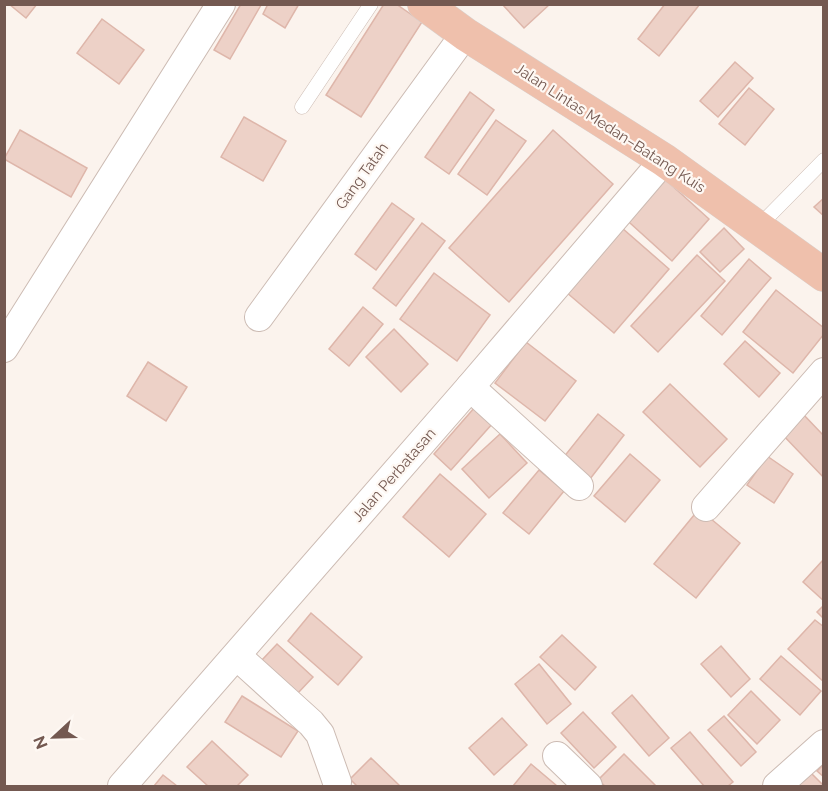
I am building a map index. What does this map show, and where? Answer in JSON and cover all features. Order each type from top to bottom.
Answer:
[{"type":"highway","name":"Jalan Lintas Medan–Batang Kuis","points":[[424,4],[465,34],[664,160],[824,275]]},
{"type":"street","points":[[4,348],[221,4]]},
{"type":"street","name":"Gang Tatah","points":[[259,317],[465,34]]},
{"type":"street","name":"Jalan Perbatasan","points":[[122,786],[470,387],[664,160]]},
{"type":"street","points":[[706,507],[824,372]]},
{"type":"street","points":[[470,387],[579,486]]},
{"type":"street","points":[[237,656],[311,723],[320,734],[337,782]]},
{"type":"street","points":[[777,786],[824,744]]},
{"type":"street","points":[[557,756],[588,786]]},
{"type":"lane","points":[[302,107],[371,4]]},
{"type":"lane","points":[[757,228],[824,160]]},
{"type":"building","points":[[9,4],[37,4],[26,18]]},
{"type":"building","points":[[241,4],[261,5],[230,59],[214,50]]},
{"type":"building","points":[[268,4],[299,4],[285,28],[263,14]]},
{"type":"building","points":[[384,4],[396,4],[422,22],[361,117],[326,95]]},
{"type":"building","points":[[502,4],[550,4],[524,28]]},
{"type":"building","points":[[665,4],[700,4],[659,56],[638,39]]},
{"type":"building","points":[[102,19],[144,50],[119,84],[77,53]]},
{"type":"building","points":[[735,62],[753,78],[718,117],[700,101]]},
{"type":"building","points":[[749,88],[774,109],[745,145],[719,124]]},
{"type":"building","points":[[470,92],[494,110],[449,174],[425,157]]},
{"type":"building","points":[[244,117],[286,141],[263,181],[221,157]]},
{"type":"building","points":[[496,120],[526,141],[487,195],[458,174]]},
{"type":"building","points":[[20,130],[87,168],[71,197],[4,159]]},
{"type":"building","points":[[553,130],[613,184],[509,302],[449,248]]},
{"type":"building","points":[[657,172],[709,219],[672,261],[620,214]]},
{"type":"building","points":[[824,198],[824,216],[814,207]]},
{"type":"building","points":[[392,203],[414,219],[376,270],[355,254]]},
{"type":"building","points":[[614,221],[669,269],[614,333],[559,286]]},
{"type":"building","points":[[422,223],[445,241],[396,306],[373,288]]},
{"type":"building","points":[[724,228],[744,249],[720,272],[700,252]]},
{"type":"building","points":[[697,255],[725,281],[658,352],[631,326]]},
{"type":"building","points":[[749,259],[771,278],[722,335],[701,316]]},
{"type":"building","points":[[434,273],[490,315],[457,361],[400,319]]},
{"type":"building","points":[[776,290],[824,328],[824,334],[793,373],[743,332]]},
{"type":"building","points":[[363,307],[383,324],[349,366],[329,349]]},
{"type":"building","points":[[394,329],[428,364],[401,392],[366,357]]},
{"type":"building","points":[[745,341],[780,373],[759,397],[724,364]]},
{"type":"building","points":[[526,342],[576,381],[545,421],[495,383]]},
{"type":"building","points":[[148,362],[187,387],[166,421],[127,396]]},
{"type":"building","points":[[670,384],[727,439],[700,467],[643,412]]},
{"type":"building","points":[[475,407],[493,423],[451,470],[434,454]]},
{"type":"building","points":[[802,413],[824,436],[824,478],[781,433]]},
{"type":"building","points":[[598,414],[624,435],[590,479],[563,458]]},
{"type":"building","points":[[500,434],[527,463],[489,498],[462,469]]},
{"type":"building","points":[[630,454],[660,480],[625,522],[594,496]]},
{"type":"building","points":[[767,456],[793,474],[774,503],[747,485]]},
{"type":"building","points":[[539,470],[564,491],[529,534],[503,513]]},
{"type":"building","points":[[440,474],[486,514],[449,557],[403,517]]},
{"type":"building","points":[[699,509],[740,543],[696,598],[654,564]]},
{"type":"building","points":[[824,559],[824,601],[803,582]]},
{"type":"building","points":[[824,605],[824,619],[817,612]]},
{"type":"building","points":[[311,613],[362,657],[338,685],[288,641]]},
{"type":"building","points":[[815,620],[824,627],[824,682],[788,649]]},
{"type":"building","points":[[562,635],[596,667],[575,690],[540,657]]},
{"type":"building","points":[[277,644],[313,677],[298,693],[262,660]]},
{"type":"building","points":[[721,646],[750,679],[731,697],[701,664]]},
{"type":"building","points":[[781,656],[821,691],[800,715],[760,679]]},
{"type":"building","points":[[539,664],[571,704],[547,724],[515,684]]},
{"type":"building","points":[[751,691],[780,720],[757,744],[728,715]]},
{"type":"building","points":[[632,695],[669,738],[649,756],[612,713]]},
{"type":"building","points":[[242,696],[298,731],[281,757],[225,722]]},
{"type":"building","points":[[583,712],[616,747],[594,768],[561,733]]},
{"type":"building","points":[[724,716],[756,752],[741,766],[708,730]]},
{"type":"building","points":[[502,718],[527,745],[494,775],[469,748]]},
{"type":"building","points":[[690,732],[733,782],[728,786],[704,786],[671,748]]},
{"type":"building","points":[[212,741],[248,775],[237,786],[208,786],[187,767]]},
{"type":"building","points":[[624,754],[656,786],[605,786],[598,780]]},
{"type":"building","points":[[371,758],[400,786],[357,786],[350,779]]},
{"type":"building","points":[[531,764],[557,786],[513,786]]},
{"type":"building","points":[[824,764],[824,777],[817,771]]},
{"type":"building","points":[[811,773],[824,786],[796,786]]},
{"type":"building","points":[[163,775],[177,786],[154,786]]}]
